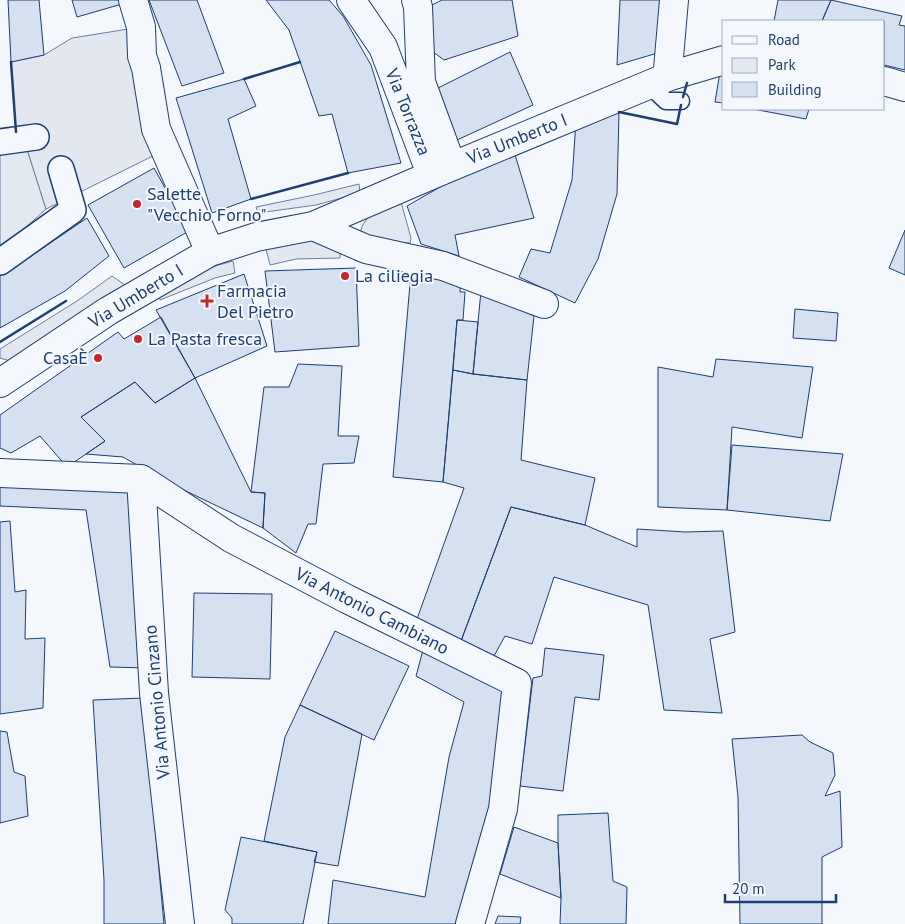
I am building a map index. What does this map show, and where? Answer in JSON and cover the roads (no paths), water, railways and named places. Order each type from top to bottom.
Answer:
[{"type":"street","points":[[133,0],[141,27],[142,56],[146,68],[156,129],[210,252]]},
{"type":"street","name":"Via Torrazza","points":[[351,0],[383,47],[426,161],[440,171],[447,154],[421,82],[418,7],[416,0]]},
{"type":"street","points":[[660,80],[668,69],[674,0]]},
{"type":"street","name":"Via Umberto I","points":[[0,383],[108,311],[210,252],[256,237],[313,226],[660,80],[722,61]]},
{"type":"street","points":[[885,81],[905,87]]},
{"type":"street","points":[[0,142],[36,137]]},
{"type":"street","points":[[0,262],[73,210],[61,169]]},
{"type":"street","points":[[313,226],[366,250],[443,266],[544,304]]},
{"type":"street","points":[[0,473],[141,479]]},
{"type":"street","name":"Via Antonio Cinzano","points":[[141,479],[154,693],[180,924]]},
{"type":"street","name":"Via Antonio Cambiano","points":[[141,479],[231,538],[356,604],[517,683],[503,809],[470,924]]},
{"type":"lane","points":[[660,80],[666,100],[682,102]]},
{"type":"place","name":"Salette \"Vecchio Forno\"","points":[[137,204]]},
{"type":"place","name":"La ciliegia","points":[[345,276]]},
{"type":"place","name":"Farmacia Del Pietro","points":[[207,301]]},
{"type":"place","name":"La Pasta fresca","points":[[138,339]]},
{"type":"place","name":"CasaÈ","points":[[98,358]]}]
